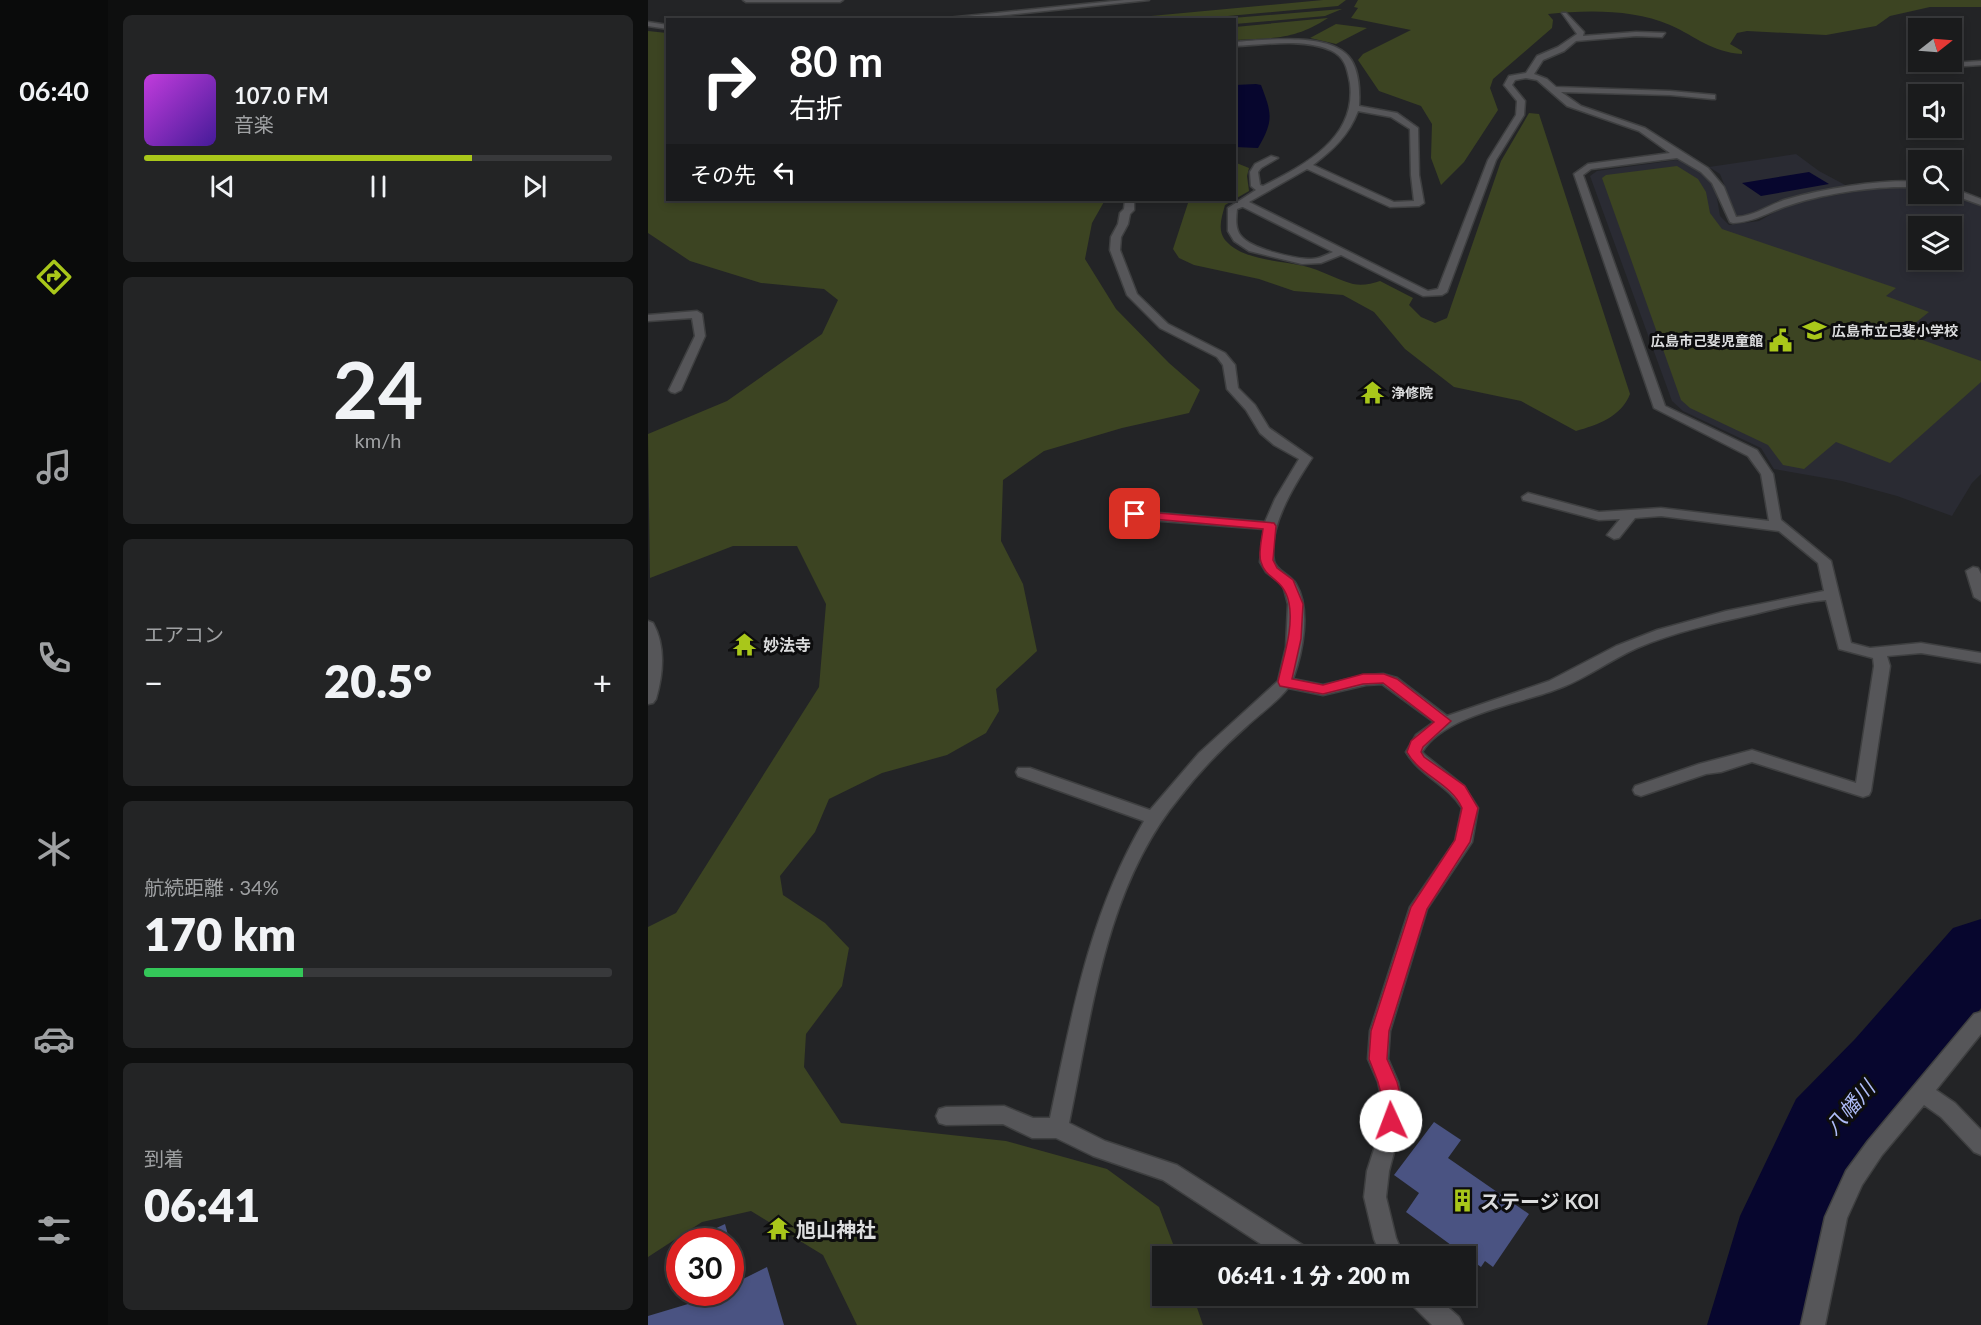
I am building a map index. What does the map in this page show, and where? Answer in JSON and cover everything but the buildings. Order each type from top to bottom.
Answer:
[{"type":"street","points":[[746,0],[840,0]]},
{"type":"street","points":[[950,18],[1146,0]]},
{"type":"street","points":[[1529,75],[1540,58],[1561,49],[1581,34],[1564,14]]},
{"type":"street","points":[[648,24],[666,27]]},
{"type":"street","points":[[1574,39],[1627,34],[1662,35]]},
{"type":"street","points":[[1236,44],[1301,42],[1321,46],[1345,55],[1350,63],[1355,108],[1341,136],[1306,166],[1233,208],[1230,221],[1232,234],[1245,246],[1261,253],[1316,262],[1340,252]]},
{"type":"street","points":[[1962,64],[1981,63]]},
{"type":"street","points":[[1244,202],[1251,208],[1427,294],[1442,292],[1492,160],[1522,110],[1521,101],[1508,82],[1516,77],[1529,75],[1545,80],[1562,99],[1571,104],[1594,115],[1641,130],[1714,177],[1723,194],[1728,214],[1733,220],[1754,219],[1784,203],[1817,196],[1908,185]]},
{"type":"street","points":[[1554,89],[1712,97]]},
{"type":"street","points":[[1306,166],[1393,205],[1419,203],[1415,175],[1416,133],[1414,128],[1390,113],[1355,108]]},
{"type":"street","points":[[1678,155],[1588,167],[1578,174],[1660,408],[1753,453],[1767,474],[1775,521],[1824,561],[1844,646],[1880,653],[1921,648],[1981,658]]},
{"type":"street","points":[[1264,190],[1256,186],[1254,172],[1258,166],[1274,158]]},
{"type":"street","points":[[1962,195],[1981,202]]},
{"type":"street","points":[[1058,1128],[1106,914],[1154,818],[1195,769],[1285,682],[1295,639],[1296,604],[1289,583],[1271,570],[1266,560],[1270,526],[1278,505],[1306,458],[1278,442],[1264,430],[1251,408],[1233,389],[1229,365],[1221,355],[1164,326],[1132,295],[1115,249],[1116,237],[1123,224],[1125,213],[1130,210],[1130,201]]},
{"type":"street","points":[[648,318],[698,314],[700,336],[675,390]]},
{"type":"street","points":[[1528,497],[1599,516],[1660,512],[1781,527]]},
{"type":"street","points":[[1614,535],[1632,513]]},
{"type":"street","points":[[1119,520],[1135,514],[1270,526]]},
{"type":"street","points":[[1973,571],[1981,597]]},
{"type":"street","points":[[1388,1246],[1375,1197],[1378,1171],[1388,1137],[1393,1105],[1388,1082],[1378,1059],[1380,1031],[1419,907],[1462,842],[1470,808],[1459,790],[1419,761],[1414,752],[1416,745],[1443,721],[1556,685],[1629,645],[1653,636],[1752,610],[1816,596],[1831,595]]},
{"type":"street","points":[[648,626],[655,652],[652,688],[648,699]]},
{"type":"street","points":[[1641,790],[1705,768],[1721,766],[1752,756],[1863,791],[1882,666],[1880,653]]},
{"type":"street","points":[[1285,682],[1323,690],[1363,679],[1384,678],[1443,721]]},
{"type":"street","points":[[1024,772],[1154,818]]},
{"type":"street","points":[[1813,1325],[1836,1217],[1854,1178],[1875,1148],[1981,1020]]},
{"type":"street","points":[[1921,1091],[1948,1110],[1981,1145]]},
{"type":"street","points":[[945,1116],[1004,1115],[1032,1128],[1058,1128],[1100,1149],[1170,1172],[1284,1246]]},
{"type":"street","points":[[1429,1306],[1451,1325]]},
{"type":"shaded area","points":[[1236,85],[1261,85],[1270,117],[1267,130],[1258,148],[1236,147]]},
{"type":"shaded area","points":[[1796,154],[1819,171],[1849,187],[1777,201],[1744,218],[1736,215],[1720,174],[1709,167]]},
{"type":"shaded area","name":"広島市立己斐小学校","points":[[1676,160],[1685,162],[1709,178],[1716,192],[1720,216],[1729,225],[1759,221],[1787,205],[1813,199],[1908,186],[1908,204],[1962,204],[1962,197],[1981,204],[1981,474],[1972,483],[1952,516],[1897,496],[1842,481],[1774,469],[1761,448],[1683,411],[1672,401],[1590,176],[1597,171]]},
{"type":"shaded area","points":[[1809,172],[1829,184],[1761,196],[1742,183]]},
{"type":"green space","points":[[1323,0],[1346,0],[1338,6],[1206,18],[1152,18],[1151,16]]},
{"type":"green space","points":[[1358,0],[1981,0],[1981,7],[1930,7],[1890,16],[1876,26],[1826,35],[1747,31],[1737,33],[1730,44],[1742,51],[1742,54],[1713,47],[1670,25],[1641,16],[1610,12],[1548,14],[1553,20],[1552,28],[1493,79],[1490,88],[1498,110],[1464,162],[1441,185],[1431,158],[1432,124],[1421,106],[1379,91],[1358,60],[1363,54],[1411,30],[1351,18],[1358,8],[1354,7]]},
{"type":"green space","points":[[1342,9],[1325,16],[1236,24],[1236,18],[1232,18]]},
{"type":"green space","points":[[1328,18],[1294,34],[1273,38],[1236,40],[1236,27]]},
{"type":"green space","points":[[1336,24],[1367,28],[1336,44],[1310,38]]},
{"type":"green space","points":[[648,31],[666,33],[666,201],[1104,201],[1092,223],[1085,259],[1116,309],[1169,363],[1200,390],[1189,413],[1122,428],[1044,451],[1003,480],[1001,541],[1023,584],[1037,651],[996,689],[999,711],[986,733],[947,755],[882,773],[829,799],[815,832],[780,876],[783,895],[825,923],[849,948],[842,986],[806,1034],[804,1067],[841,1123],[1006,1141],[1107,1169],[1159,1207],[1174,1246],[1152,1246],[1152,1306],[1196,1306],[1203,1325],[857,1325],[823,1255],[751,1211],[702,1222],[693,1228],[666,1228],[666,1245],[648,1257],[648,927],[676,913],[819,687],[826,604],[797,546],[733,546],[650,578],[648,434],[727,401],[822,334],[838,300],[824,289],[761,283],[690,261],[648,233]]},
{"type":"green space","points":[[1529,113],[1539,114],[1630,394],[1621,409],[1608,419],[1576,431],[1521,401],[1454,387],[1405,349],[1374,312],[1343,295],[1294,291],[1259,279],[1194,265],[1179,258],[1173,249],[1189,201],[1232,201],[1225,205],[1221,227],[1225,240],[1233,247],[1252,256],[1310,268],[1353,284],[1380,281],[1413,298],[1409,305],[1421,317],[1435,323],[1447,318],[1501,161]]},
{"type":"green space","points":[[1236,163],[1249,168],[1247,176],[1249,191],[1236,198]]},
{"type":"green space","name":"広島市立己斐小学校","points":[[1677,166],[1698,179],[1706,192],[1710,213],[1722,229],[1896,288],[1886,296],[1929,312],[1903,333],[1981,361],[1981,382],[1890,463],[1836,442],[1804,469],[1783,465],[1768,445],[1690,408],[1681,400],[1602,178],[1606,175]]},
{"type":"waterway","name":"八幡川","points":[[1756,1325],[1786,1216],[1827,1128],[1885,1065],[1981,951]]},
{"type":"place","name":"広島市立己斐小学校","points":[[1814,330]]},
{"type":"place","name":"広島市己斐児童館","points":[[1781,340]]},
{"type":"place","name":"浄修院","points":[[1373,392]]},
{"type":"place","name":"妙法寺","points":[[745,644]]},
{"type":"place","name":"ステージ KOI","points":[[1462,1201]]},
{"type":"place","name":"旭山神社","points":[[778,1229]]},
{"type":"route","points":[[1135,514],[1270,526],[1266,560],[1271,570],[1289,583],[1296,604],[1295,639],[1285,682],[1323,690],[1363,679],[1384,678],[1443,721],[1416,745],[1414,752],[1419,761],[1459,790],[1465,797],[1470,808],[1468,826],[1462,842],[1419,907],[1388,999],[1380,1031],[1378,1059],[1388,1082],[1393,1105],[1391,1121]]}]
